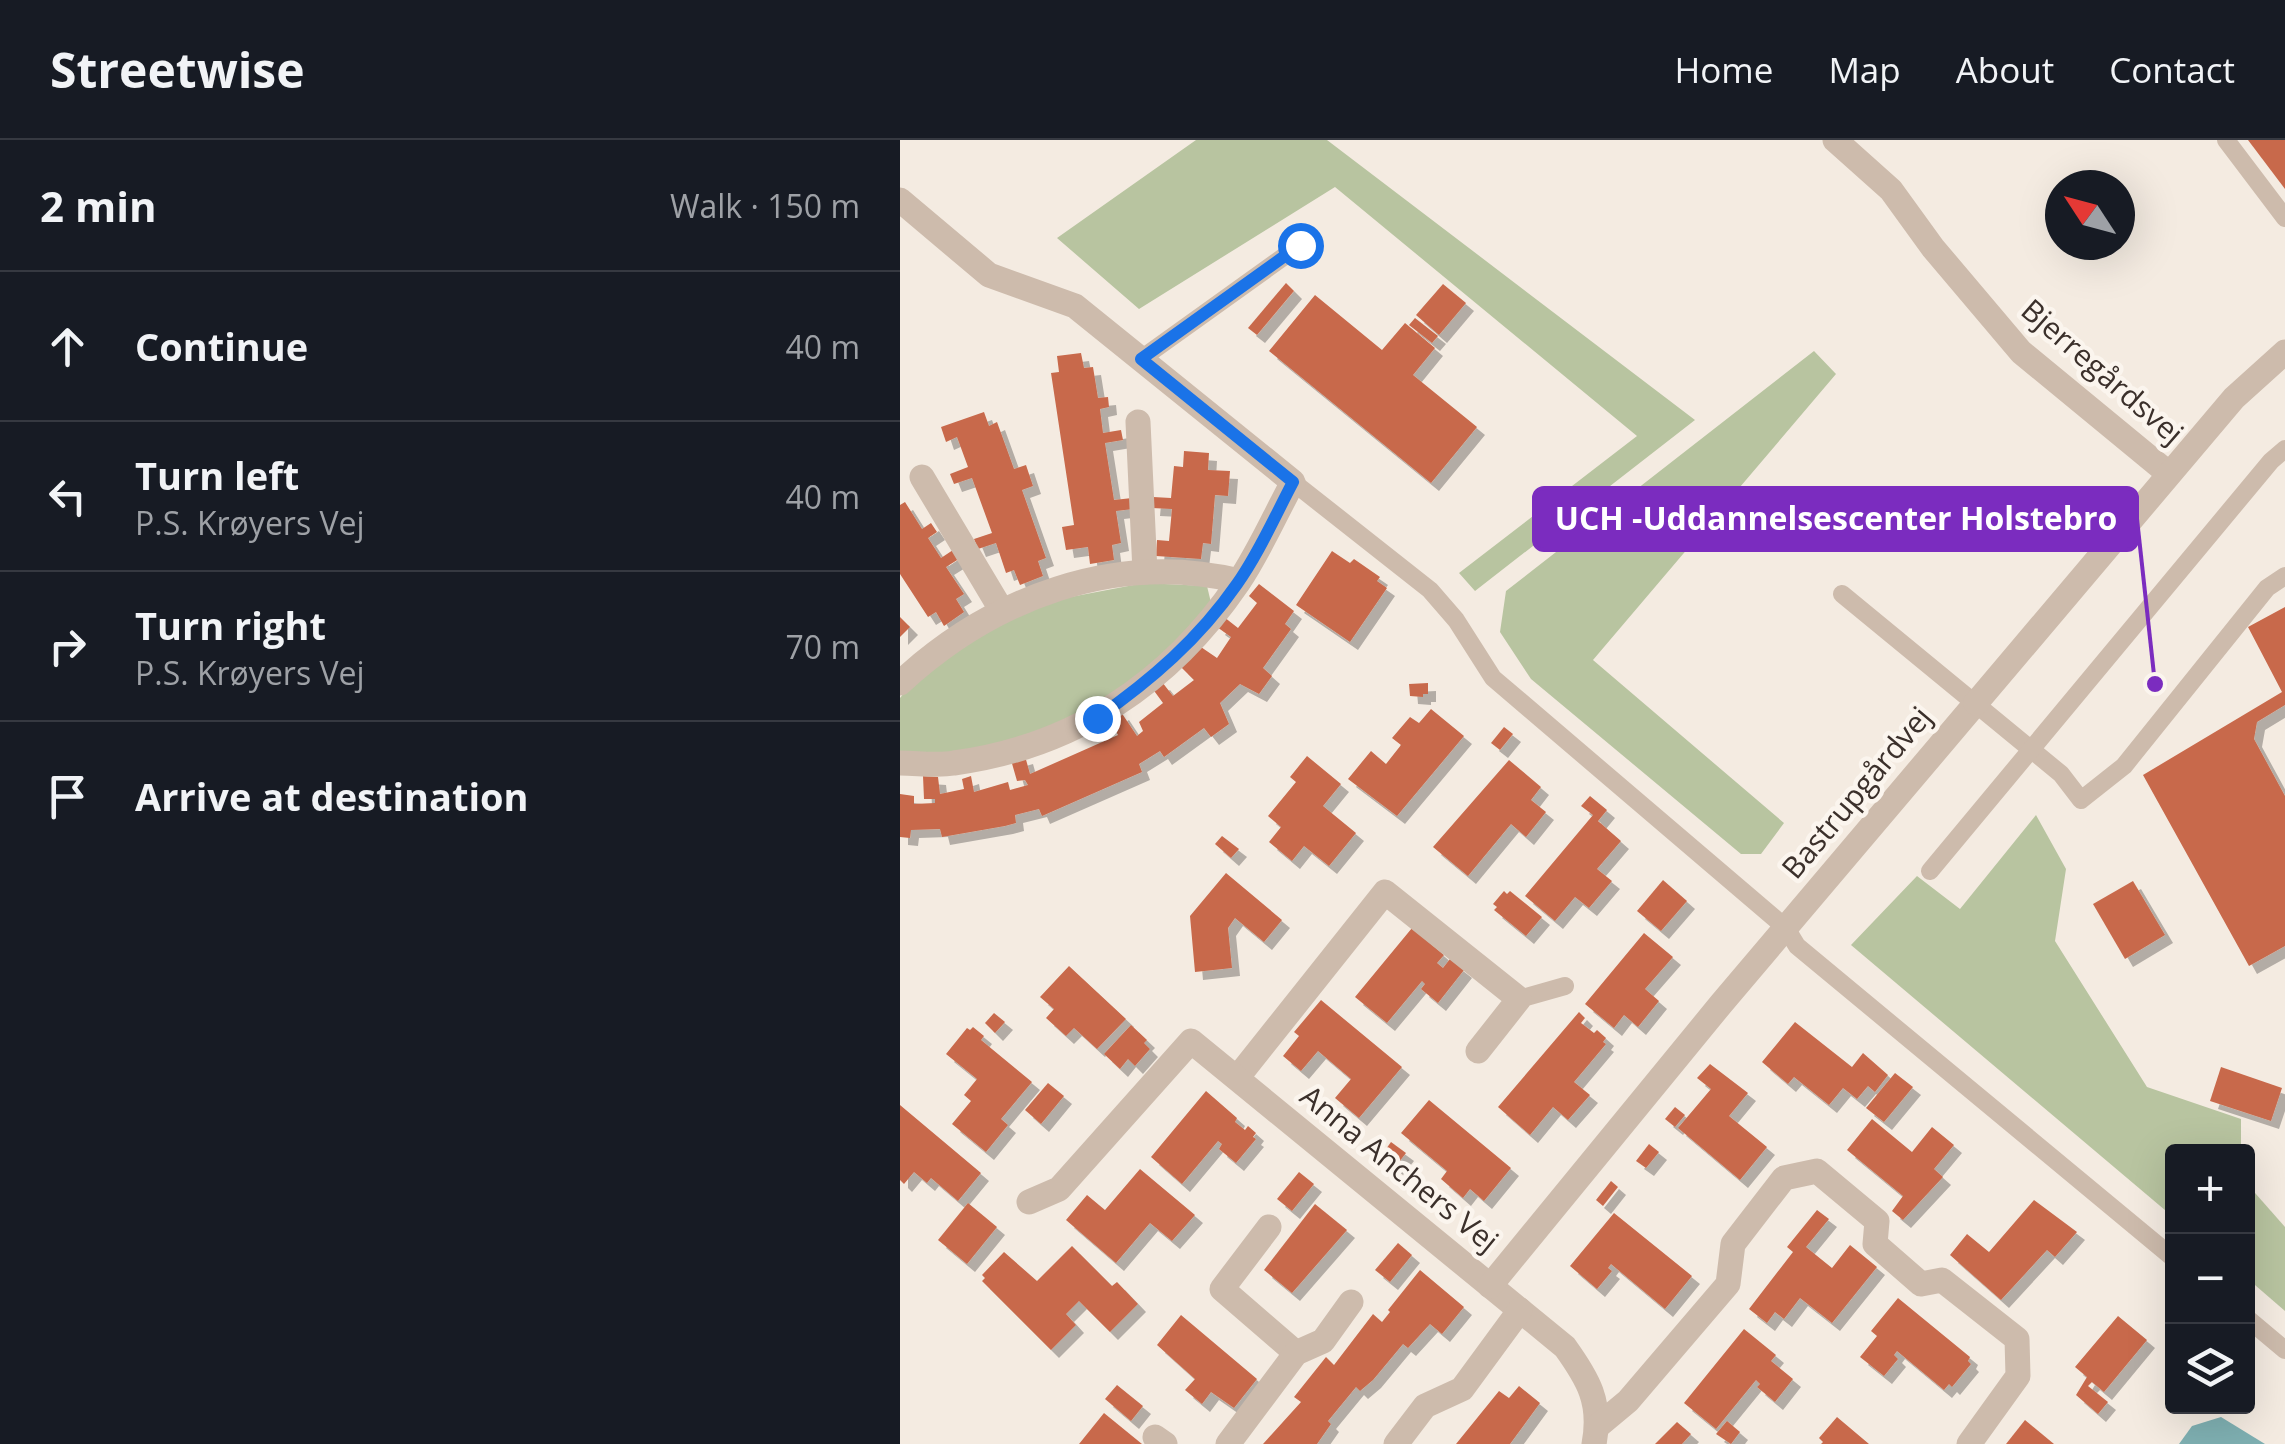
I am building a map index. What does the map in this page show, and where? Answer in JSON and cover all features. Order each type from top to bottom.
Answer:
[{"type":"street","name":"Bjerregårdsvej","points":[[1834,140],[1891,190],[1933,248],[2021,352],[2168,473]]},
{"type":"street","points":[[900,200],[989,275],[1075,306],[1293,482],[1240,581],[1202,631],[1146,683],[1097,718],[1035,746],[951,764],[900,763]]},
{"type":"street","name":"Bastrupgårdvej","points":[[1490,1286],[2168,473],[2234,398],[2285,352]]},
{"type":"street","points":[[1138,422],[1145,572]]},
{"type":"street","points":[[922,477],[1002,611]]},
{"type":"street","points":[[900,683],[922,663],[1021,600],[1072,584],[1145,572],[1198,571],[1240,581]]},
{"type":"street","points":[[1237,1078],[1385,892],[1519,999],[1478,1051]]},
{"type":"street","name":"Anna Anchers Vej","points":[[1029,1202],[1059,1189],[1191,1041],[1565,1347],[1591,1384],[1596,1435]]},
{"type":"street","name":"Anna Anchers Vej","points":[[1596,1435],[1728,1284],[1733,1244],[1784,1178],[1817,1171],[1876,1220],[1875,1244],[1921,1284],[1942,1280],[2018,1338],[2018,1376],[1969,1444]]},
{"type":"street","points":[[1270,1228],[1222,1289],[1296,1353]]},
{"type":"street","points":[[1228,1444],[1296,1353],[1323,1341],[1351,1302]]},
{"type":"street","points":[[1396,1444],[1425,1406],[1462,1389],[1520,1310]]},
{"type":"lane","points":[[2226,140],[2285,218]]},
{"type":"lane","points":[[1141,359],[1300,245]]},
{"type":"lane","points":[[1930,871],[2270,460],[2285,449]]},
{"type":"lane","points":[[1293,482],[1430,590],[1456,620],[1493,678],[1786,928],[1797,946],[2165,1251]]},
{"type":"lane","points":[[1842,594],[2061,774],[2081,800],[2124,766],[2267,588],[2285,576]]},
{"type":"lane","points":[[1519,999],[1566,986]]},
{"type":"lane","points":[[2255,1324],[2285,1350]]},
{"type":"green space","points":[[1196,140],[1327,140],[1695,420],[1475,591],[1459,573],[1637,436],[1335,187],[1139,309],[1057,238]]},
{"type":"green space","points":[[1814,351],[1836,374],[1593,660],[1784,823],[1761,854],[1741,854],[1531,679],[1500,632],[1506,591]]},
{"type":"green space","points":[[1144,583],[1207,586],[1212,607],[1119,697],[1031,739],[943,759],[900,757],[900,698],[916,678],[983,630],[1060,599]]},
{"type":"green space","points":[[2036,815],[2066,869],[2055,941],[2147,1087],[2241,1119],[2241,1144],[2165,1144],[2165,1210],[1851,945],[1917,876],[1960,909]]},
{"type":"green space","points":[[2255,1193],[2285,1227],[2285,1311],[2255,1285]]},
{"type":"water","points":[[2221,1417],[2265,1444],[2179,1444],[2192,1426]]},
{"type":"building","points":[[2248,140],[2285,140],[2285,189]]},
{"type":"building","points":[[1286,283],[1294,291],[1257,335],[1248,328]]},
{"type":"building","points":[[1443,284],[1466,303],[1439,335],[1416,315]]},
{"type":"building","points":[[1315,295],[1382,350],[1405,323],[1435,348],[1413,375],[1477,427],[1431,483],[1269,351]]},
{"type":"building","points":[[1415,318],[1438,336],[1432,343],[1409,325]]},
{"type":"building","points":[[1081,353],[1084,368],[1093,367],[1098,398],[1108,397],[1109,407],[1100,409],[1103,433],[1121,430],[1123,440],[1105,443],[1114,500],[1132,498],[1133,509],[1116,511],[1121,543],[1112,545],[1114,560],[1090,564],[1088,547],[1066,550],[1062,527],[1074,525],[1051,373],[1059,372],[1057,356]]},
{"type":"building","points":[[984,412],[989,426],[997,422],[1014,469],[1026,465],[1033,486],[1022,490],[1046,558],[1038,561],[1043,576],[1020,585],[1014,570],[1006,573],[996,543],[978,549],[974,539],[992,533],[972,478],[954,484],[950,474],[968,467],[957,437],[946,442],[941,427]]},
{"type":"building","points":[[1184,451],[1209,453],[1208,470],[1230,471],[1228,496],[1215,495],[1211,544],[1203,543],[1201,559],[1156,556],[1157,540],[1169,541],[1172,509],[1152,508],[1153,497],[1171,498],[1174,466],[1183,467]]},
{"type":"building","points":[[905,502],[922,529],[931,523],[937,532],[928,538],[941,558],[956,548],[962,557],[946,567],[964,594],[956,599],[964,612],[944,626],[936,612],[928,617],[900,574],[900,505]]},
{"type":"building","points":[[1332,551],[1350,563],[1354,559],[1380,577],[1377,581],[1387,588],[1350,642],[1296,605]]},
{"type":"building","points":[[1259,584],[1294,611],[1285,624],[1291,629],[1263,668],[1272,676],[1259,694],[1240,684],[1220,703],[1229,724],[1211,737],[1204,728],[1164,757],[1160,751],[1139,764],[1142,772],[1042,816],[1039,809],[1015,815],[1016,823],[1005,826],[942,837],[940,829],[911,830],[910,838],[900,837],[900,794],[914,796],[914,804],[935,803],[935,799],[924,799],[923,776],[938,777],[940,794],[964,789],[962,779],[971,776],[974,792],[1008,782],[1010,790],[1028,785],[1025,780],[1017,781],[1011,760],[1025,756],[1030,774],[1118,735],[1109,719],[1121,712],[1137,736],[1143,731],[1139,722],[1163,703],[1152,688],[1162,682],[1173,696],[1194,680],[1180,666],[1198,645],[1217,658],[1231,637],[1217,627],[1224,617],[1238,628],[1257,603],[1249,596]]},
{"type":"building","points":[[2285,607],[2285,705],[2257,722],[2254,739],[2285,796],[2285,946],[2249,966],[2143,775],[2282,692],[2248,627]]},
{"type":"building","points":[[900,617],[910,627],[900,637]]},
{"type":"building","points":[[1428,683],[1428,694],[1410,696],[1409,684]]},
{"type":"building","points":[[1431,709],[1464,736],[1397,816],[1348,779],[1371,751],[1386,764],[1401,745],[1392,738],[1410,717],[1419,723]]},
{"type":"building","points":[[1504,727],[1513,734],[1500,750],[1491,743]]},
{"type":"building","points":[[1307,756],[1341,784],[1323,806],[1356,833],[1329,866],[1304,846],[1292,861],[1269,842],[1281,827],[1268,816],[1296,782],[1290,777]]},
{"type":"building","points":[[1509,760],[1541,787],[1531,800],[1546,812],[1526,837],[1511,824],[1468,876],[1433,847]]},
{"type":"building","points":[[1590,796],[1607,810],[1598,821],[1621,841],[1597,869],[1612,881],[1589,908],[1575,897],[1555,921],[1525,896],[1593,815],[1581,806]]},
{"type":"building","points":[[1222,836],[1239,849],[1231,858],[1215,844]]},
{"type":"building","points":[[1226,873],[1282,920],[1264,942],[1235,918],[1228,928],[1232,968],[1195,972],[1190,916]]},
{"type":"building","points":[[1663,880],[1687,901],[1661,931],[1637,911]]},
{"type":"building","points":[[2133,881],[2165,935],[2125,959],[2093,904]]},
{"type":"building","points":[[1504,891],[1510,891],[1542,917],[1526,936],[1494,910],[1497,907],[1493,904]]},
{"type":"building","points":[[1412,928],[1444,955],[1437,963],[1443,968],[1450,959],[1464,970],[1438,1003],[1421,989],[1425,984],[1422,981],[1387,1023],[1355,997]]},
{"type":"building","points":[[1644,933],[1673,957],[1645,989],[1659,1001],[1638,1027],[1624,1015],[1614,1028],[1585,1004]]},
{"type":"building","points":[[1069,966],[1126,1019],[1097,1049],[1074,1028],[1066,1036],[1046,1018],[1054,1009],[1040,997]]},
{"type":"building","points":[[1321,1000],[1402,1067],[1359,1118],[1335,1098],[1351,1079],[1318,1051],[1301,1071],[1283,1056],[1299,1036],[1294,1032]]},
{"type":"building","points":[[1579,1012],[1585,1018],[1581,1023],[1606,1038],[1606,1044],[1574,1082],[1590,1095],[1568,1120],[1553,1107],[1530,1135],[1498,1107]]},
{"type":"building","points":[[994,1013],[1005,1022],[995,1033],[985,1023]]},
{"type":"building","points":[[1795,1022],[1852,1067],[1863,1053],[1888,1075],[1875,1092],[1868,1086],[1857,1099],[1843,1088],[1829,1105],[1794,1077],[1788,1084],[1762,1062]]},
{"type":"building","points":[[1131,1025],[1147,1040],[1144,1043],[1150,1049],[1135,1066],[1128,1059],[1120,1069],[1104,1054]]},
{"type":"building","points":[[973,1027],[984,1036],[981,1040],[1032,1082],[1001,1119],[1008,1125],[986,1152],[952,1124],[971,1101],[964,1095],[977,1079],[946,1054],[967,1028]]},
{"type":"building","points":[[1710,1064],[1748,1093],[1729,1116],[1767,1147],[1740,1180],[1678,1128],[1711,1089],[1697,1078]]},
{"type":"building","points":[[2221,1067],[2282,1088],[2271,1121],[2210,1101]]},
{"type":"building","points":[[1895,1073],[1913,1087],[1884,1122],[1866,1108]]},
{"type":"building","points":[[1048,1083],[1064,1096],[1041,1124],[1025,1110]]},
{"type":"building","points":[[1206,1091],[1237,1118],[1235,1122],[1256,1133],[1256,1139],[1236,1163],[1219,1149],[1222,1144],[1218,1141],[1182,1184],[1151,1157]]},
{"type":"building","points":[[1429,1100],[1511,1168],[1484,1201],[1470,1189],[1463,1198],[1441,1179],[1447,1171],[1401,1133]]},
{"type":"building","points":[[900,1105],[981,1173],[958,1201],[931,1178],[927,1183],[914,1172],[904,1184],[900,1180]]},
{"type":"building","points":[[1675,1107],[1685,1115],[1675,1127],[1665,1119]]},
{"type":"building","points":[[1872,1119],[1912,1152],[1932,1127],[1954,1145],[1934,1169],[1943,1177],[1903,1220],[1892,1211],[1903,1196],[1847,1150]]},
{"type":"building","points":[[1391,1142],[1406,1153],[1395,1167],[1381,1156]]},
{"type":"building","points":[[1649,1144],[1659,1152],[1646,1168],[1636,1161]]},
{"type":"building","points":[[1140,1169],[1195,1215],[1172,1241],[1150,1223],[1116,1263],[1066,1220],[1087,1195],[1105,1210]]},
{"type":"building","points":[[1299,1172],[1314,1184],[1292,1211],[1277,1199]]},
{"type":"building","points":[[1611,1181],[1618,1187],[1603,1206],[1596,1200]]},
{"type":"building","points":[[2034,1200],[2077,1232],[2055,1257],[2047,1250],[2001,1300],[1950,1255],[1967,1234],[1989,1252]]},
{"type":"building","points":[[968,1203],[997,1227],[967,1264],[938,1240]]},
{"type":"building","points":[[1315,1204],[1347,1230],[1292,1293],[1264,1270]]},
{"type":"building","points":[[1817,1210],[1829,1219],[1806,1247],[1832,1268],[1850,1245],[1877,1267],[1832,1323],[1800,1298],[1784,1319],[1775,1312],[1767,1323],[1749,1309],[1793,1252],[1787,1247]]},
{"type":"building","points":[[1614,1213],[1692,1276],[1665,1309],[1611,1264],[1608,1268],[1612,1271],[1597,1289],[1570,1266]]},
{"type":"building","points":[[1398,1243],[1412,1255],[1390,1282],[1375,1270]]},
{"type":"building","points":[[1072,1246],[1112,1286],[1117,1282],[1138,1304],[1110,1332],[1079,1301],[1066,1314],[1076,1325],[1051,1350],[982,1281],[982,1275],[1004,1252],[1037,1281]]},
{"type":"building","points":[[1420,1270],[1464,1307],[1442,1334],[1430,1324],[1408,1348],[1403,1344],[1373,1380],[1360,1391],[1356,1387],[1328,1421],[1331,1424],[1317,1444],[1263,1444],[1301,1402],[1294,1397],[1326,1357],[1334,1365],[1373,1314],[1382,1322]]},
{"type":"building","points":[[1898,1298],[1970,1357],[1971,1364],[1952,1387],[1949,1384],[1944,1390],[1897,1351],[1894,1355],[1898,1359],[1884,1376],[1860,1357],[1877,1336],[1871,1331]]},
{"type":"building","points":[[1181,1315],[1257,1379],[1234,1408],[1211,1392],[1202,1404],[1185,1390],[1195,1379],[1157,1345]]},
{"type":"building","points":[[2118,1316],[2147,1340],[2104,1392],[2092,1382],[2088,1386],[2108,1402],[2098,1414],[2076,1395],[2087,1377],[2075,1367]]},
{"type":"building","points":[[1744,1329],[1776,1355],[1771,1361],[1793,1379],[1775,1402],[1757,1387],[1760,1384],[1756,1380],[1716,1429],[1684,1403]]},
{"type":"building","points":[[1117,1385],[1143,1406],[1131,1421],[1105,1399]]},
{"type":"building","points":[[1519,1386],[1540,1403],[1510,1444],[1456,1444],[1499,1391],[1509,1398]]},
{"type":"building","points":[[1104,1413],[1142,1444],[1079,1444]]},
{"type":"building","points":[[1837,1417],[1869,1444],[1821,1444],[1819,1438]]},
{"type":"building","points":[[2025,1420],[2054,1444],[2006,1444]]},
{"type":"building","points":[[1727,1421],[1740,1432],[1731,1444],[1716,1434]]},
{"type":"building","points":[[1677,1422],[1691,1434],[1682,1444],[1655,1444]]},
{"type":"place","name":"UCH -Uddannelsescenter Holstebro","points":[[2155,684]]},
{"type":"route","points":[[1097,718],[1146,683],[1202,631],[1240,581],[1293,482],[1141,359],[1300,245]]}]
